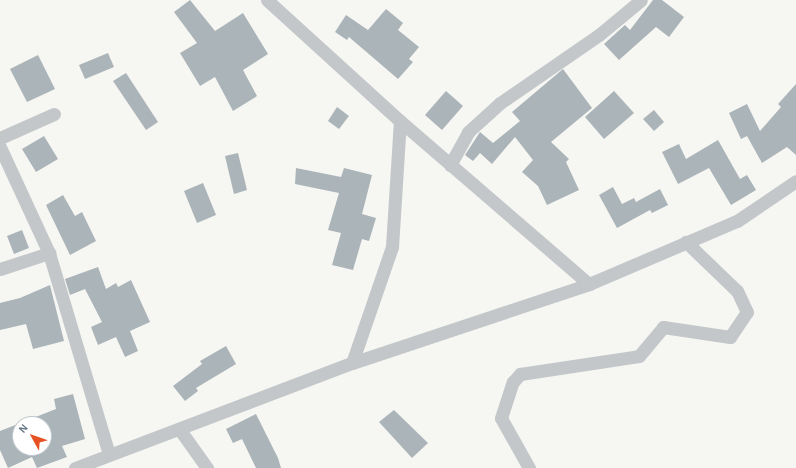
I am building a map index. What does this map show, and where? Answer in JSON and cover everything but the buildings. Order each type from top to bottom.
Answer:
[{"type":"street","points":[[267,0],[400,121],[589,284]]},
{"type":"street","points":[[450,165],[468,132],[500,103],[600,34],[641,0]]},
{"type":"street","points":[[0,138],[54,114]]},
{"type":"street","points":[[352,363],[392,247],[400,121]]},
{"type":"street","points":[[0,147],[49,253],[109,454]]},
{"type":"street","points":[[75,468],[109,454],[180,430],[352,363],[589,284],[737,221],[796,181]]},
{"type":"street","points":[[529,468],[501,418],[513,382],[520,374],[639,356],[663,327],[730,337],[747,312],[737,291],[686,242]]},
{"type":"street","points":[[0,269],[49,253]]},
{"type":"street","points":[[180,430],[207,468]]}]
